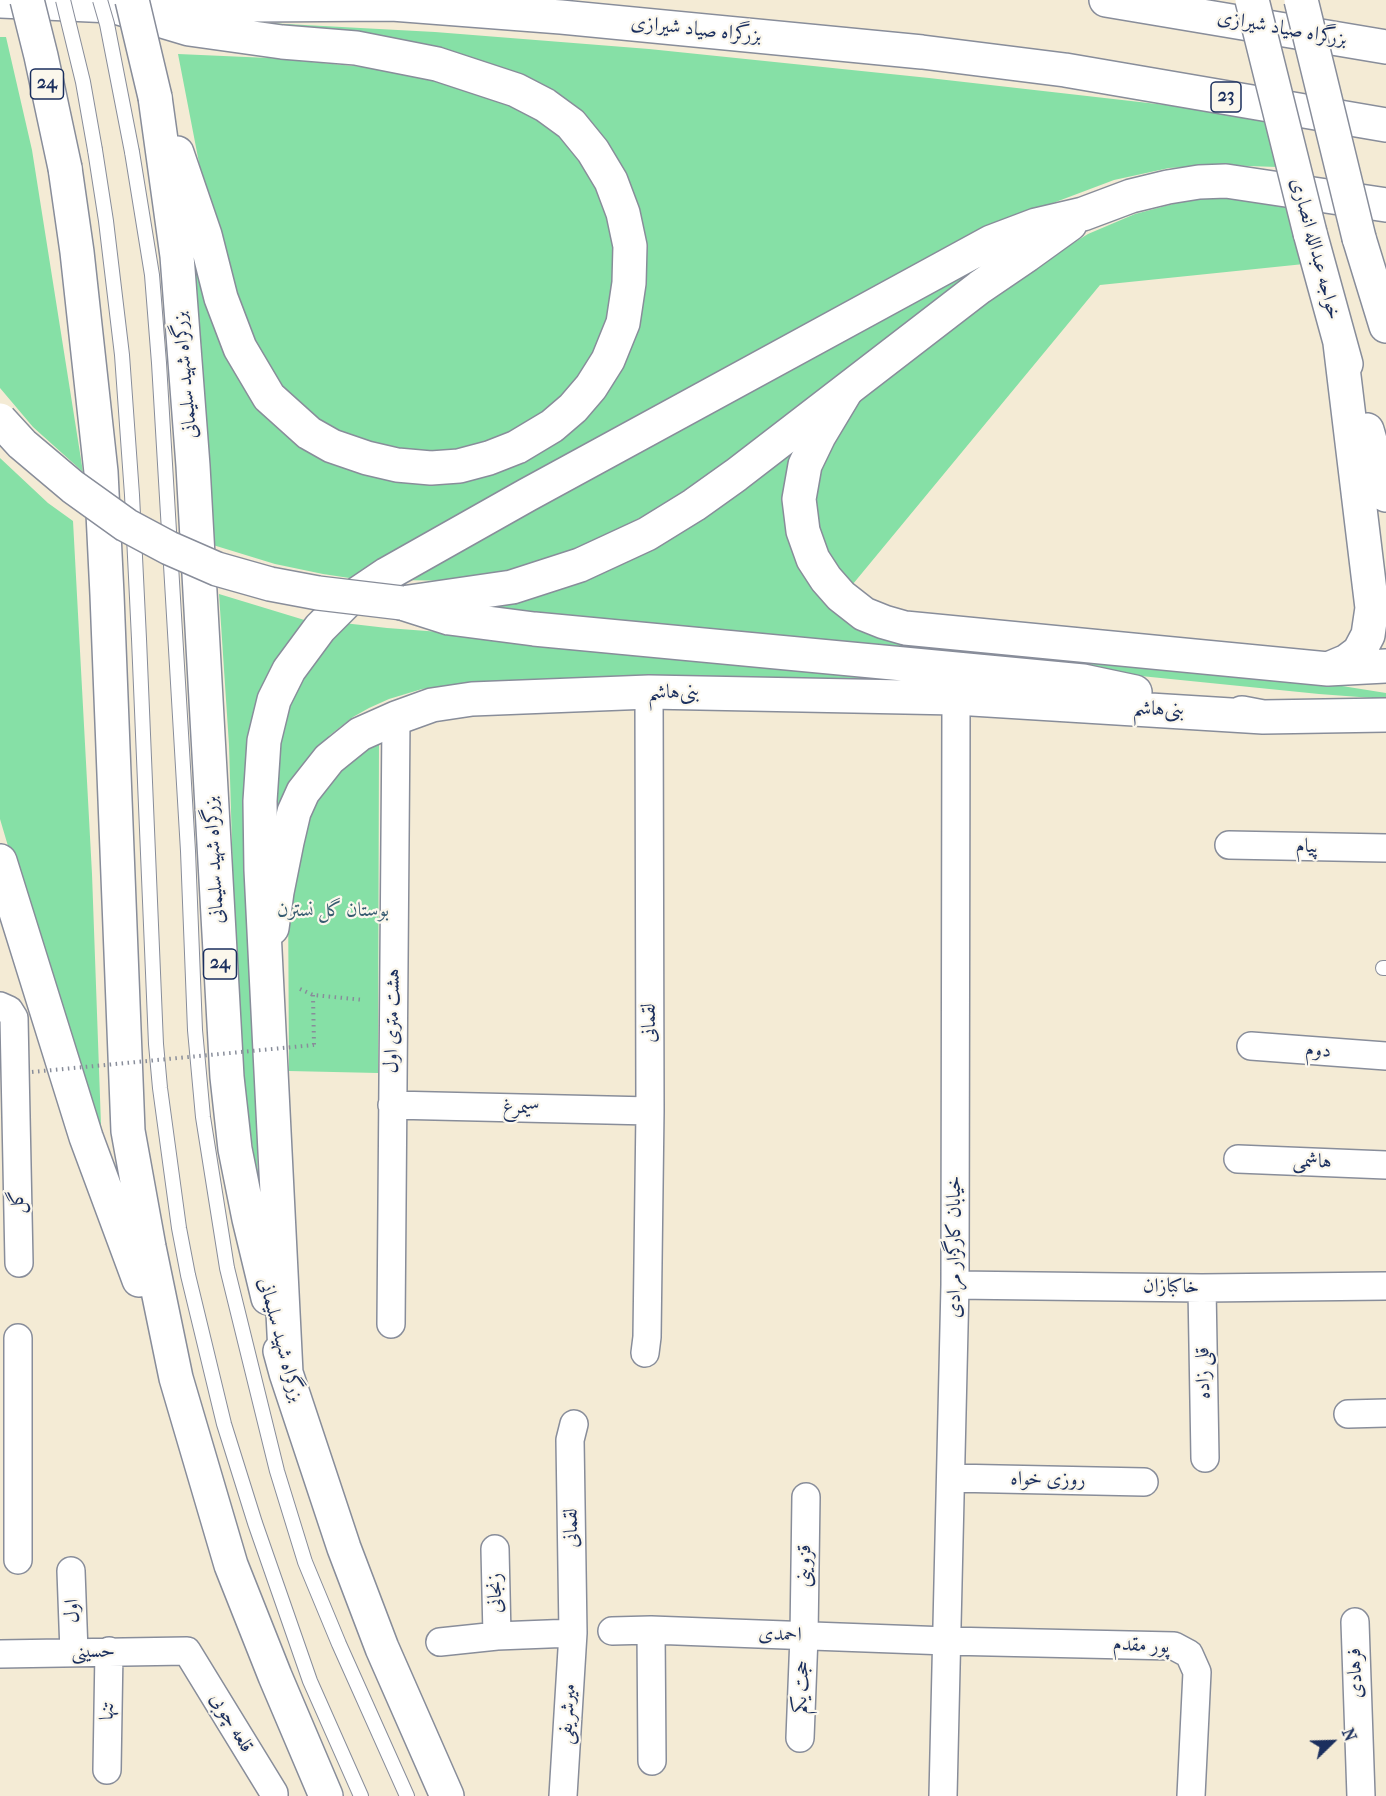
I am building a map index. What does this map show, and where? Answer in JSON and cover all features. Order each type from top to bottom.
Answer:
[{"type":"main road","name":"24","points":[[27,0],[65,168],[77,252],[101,472],[128,1131],[176,1378],[231,1564],[326,1796]]},
{"type":"main road","name":"بزرگراه صیاد شیرازی","points":[[1106,0],[1386,47]]},
{"type":"main road","name":"خواجه عبدالله انصاری","points":[[1252,0],[1310,233],[1340,343],[1386,495]]},
{"type":"main road","points":[[1301,0],[1359,238],[1386,326]]},
{"type":"main road","name":"بزرگراه صیاد شیرازی","points":[[0,1],[392,4],[561,17],[922,52],[1065,70],[1386,125]]},
{"type":"main road","points":[[115,2],[189,29],[282,42],[356,48],[437,64],[516,90],[545,105],[571,124],[593,151],[611,181],[623,213],[630,246],[629,283],[624,323],[608,360],[591,387],[573,408],[552,426],[517,447],[489,459],[459,466],[431,468],[397,465],[332,446],[309,434],[269,397],[240,348],[221,298],[205,235],[183,170],[155,98]]},
{"type":"main road","name":"بزرگراه شهید سلیمانی","points":[[115,2],[155,98],[177,256],[193,466],[227,1077],[235,1149],[249,1219],[286,1373],[344,1548],[382,1648],[447,1796]]},
{"type":"main road","points":[[286,1373],[261,870],[260,801],[264,741],[269,717],[281,684],[299,655],[320,628],[347,601],[387,574],[991,242],[1036,225],[1083,214],[1131,196],[1199,182],[1226,181],[1386,205]]},
{"type":"main road","points":[[402,603],[512,586],[580,565],[646,534],[694,505],[971,294],[1083,214]]},
{"type":"main road","points":[[1328,669],[1347,661],[1359,652],[1368,635],[1372,608],[1340,343]]},
{"type":"main road","points":[[846,391],[819,436],[805,465],[799,499],[803,531],[813,559],[826,579],[864,614],[905,628],[1328,669],[1386,666]]},
{"type":"main road","points":[[0,420],[22,444],[73,487],[126,525],[169,548],[217,569],[270,584],[318,593],[402,603],[449,618],[534,629],[1083,681],[1263,717],[1386,715]]},
{"type":"main road","name":"بنی‌هاشم","points":[[266,976],[276,892],[294,812],[303,792],[329,759],[360,734],[432,705],[472,699],[650,692],[956,698],[1263,717]]},
{"type":"main road","points":[[0,861],[86,1137],[176,1378]]},
{"type":"street","name":"لقمانی","points":[[645,1353],[650,1111],[650,692]]},
{"type":"street","name":"خیابان کارگزار مرادی","points":[[943,1796],[955,1285],[956,698]]},
{"type":"street","name":"هشت متری اول","points":[[390,1324],[396,718]]},
{"type":"street","name":"پیام","points":[[1229,845],[1386,848]]},
{"type":"street","name":"گل","points":[[0,1006],[3,1005],[9,1010],[14,1018],[19,1263]]},
{"type":"street","name":"دوم","points":[[1251,1046],[1386,1056]]},
{"type":"street","name":"سیمرغ","points":[[392,1105],[650,1111]]},
{"type":"street","name":"هاشمی","points":[[1238,1159],[1386,1165]]},
{"type":"street","name":"خاکبازان","points":[[955,1285],[1202,1288],[1386,1286]]},
{"type":"street","name":"قلی زاده","points":[[1202,1288],[1205,1458]]},
{"type":"street","points":[[18,1338],[9,1518],[18,1560]]},
{"type":"street","points":[[1348,1414],[1386,1413]]},
{"type":"street","name":"لقمانی","points":[[573,1632],[570,1440],[574,1424]]},
{"type":"street","name":"روزی خواه","points":[[951,1478],[1144,1482]]},
{"type":"street","name":"قزوینی","points":[[804,1636],[806,1497]]},
{"type":"street","name":"زنجانی","points":[[495,1549],[497,1636]]},
{"type":"street","name":"اول","points":[[71,1570],[74,1652]]},
{"type":"street","name":"فرهادی","points":[[1355,1622],[1360,1796]]},
{"type":"street","points":[[651,1630],[652,1761]]},
{"type":"street","name":"احمدی","points":[[612,1631],[651,1630],[947,1641]]},
{"type":"street","points":[[440,1642],[573,1632]]},
{"type":"street","name":"میرشریفی","points":[[562,1796],[573,1632]]},
{"type":"street","name":"حجت یکم","points":[[800,1738],[804,1636]]},
{"type":"street","name":"پور مقدم","points":[[947,1641],[1174,1646],[1189,1654],[1197,1672],[1191,1796]]},
{"type":"street","name":"حسینی","points":[[0,1654],[187,1651]]},
{"type":"street","name":"قلعه چوبی","points":[[187,1651],[274,1796]]},
{"type":"street","name":"تنها","points":[[107,1770],[109,1652]]},
{"type":"lane","points":[[63,0],[95,150],[122,355],[132,495],[156,1044],[179,1228],[224,1424],[255,1523],[310,1681],[361,1796]]},
{"type":"lane","points":[[115,2],[107,24],[132,152],[152,275],[159,363],[188,851],[195,1030],[202,1117],[227,1268],[277,1471],[305,1562],[407,1796]]},
{"type":"path","points":[[32,1072],[314,1045],[313,995],[393,1003]]},
{"type":"green space","points":[[230,21],[435,32],[649,49],[1166,105],[1266,119],[1277,167],[1220,165],[1169,168],[1114,180],[1053,203],[978,237],[356,579],[275,564],[213,545],[202,353],[187,204],[253,401],[267,419],[308,451],[365,471],[566,434],[642,260],[562,104]]},
{"type":"green space","points":[[0,37],[6,37],[32,150],[83,472],[33,427],[0,388]]},
{"type":"green space","points":[[178,54],[269,58],[375,68],[439,81],[512,102],[564,136],[602,193],[613,232],[617,275],[602,343],[566,393],[534,422],[471,450],[400,454],[318,425],[276,385],[236,304],[206,199]]},
{"type":"green space","points":[[1286,195],[1304,264],[1100,285],[848,590],[809,530],[819,453],[847,414],[864,398],[941,335],[1052,256],[1088,234],[1135,214],[1192,199]]},
{"type":"green space","points":[[973,259],[971,276],[715,471],[653,511],[593,542],[513,571],[460,581],[399,580]]},
{"type":"green space","points":[[811,431],[794,459],[834,605],[1386,693],[1386,699],[438,605],[523,598]]},
{"type":"green space","points":[[0,458],[48,503],[73,521],[92,874],[101,1125],[108,1184],[0,819]]},
{"type":"green space","points":[[219,594],[311,622],[277,672],[254,982],[258,1184],[237,1009],[229,745]]},
{"type":"green space","points":[[335,622],[1011,682],[475,683],[422,689],[369,708],[330,735],[311,761],[274,843],[280,716]]},
{"type":"green space","name":"بوستان گل نسترن","points":[[379,738],[378,1073],[289,1071],[288,889],[303,826],[330,777]]}]
